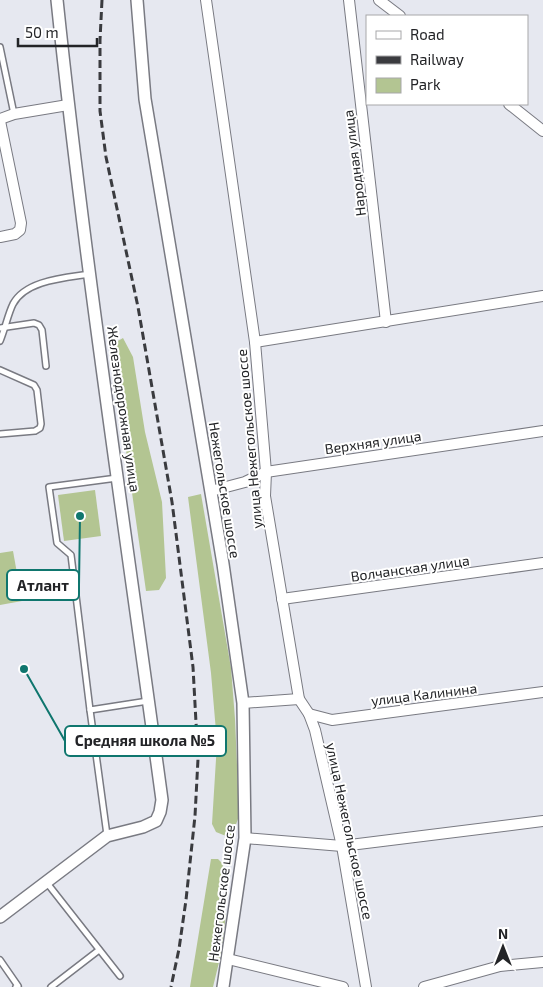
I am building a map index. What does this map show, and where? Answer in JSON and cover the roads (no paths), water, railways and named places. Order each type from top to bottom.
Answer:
[{"type":"street","name":"Железнодорожная улица","points":[[58,0],[68,105],[162,800],[156,821],[107,836]]},
{"type":"street","name":"Нежегольское шоссе","points":[[137,0],[145,99],[211,491],[243,703],[245,838],[223,987]]},
{"type":"street","name":"улица Нежегольское шоссе","points":[[206,0],[255,342],[266,472],[265,496],[299,700],[309,714],[315,730],[342,846],[366,987]]},
{"type":"street","name":"Народная улица","points":[[349,0],[386,322]]},
{"type":"street","points":[[379,0],[399,15]]},
{"type":"street","points":[[0,237],[15,234],[20,230],[21,222],[0,120],[14,114],[68,105]]},
{"type":"street","points":[[510,105],[543,131]]},
{"type":"street","points":[[255,342],[543,296]]},
{"type":"street","name":"Верхняя улица","points":[[211,491],[245,482],[266,472],[543,431]]},
{"type":"street","name":"Волчанская улица","points":[[282,599],[543,563]]},
{"type":"street","name":"улица Калинина","points":[[309,714],[332,720],[543,692]]},
{"type":"street","points":[[243,703],[299,700]]},
{"type":"street","points":[[245,838],[342,846],[543,821]]},
{"type":"street","points":[[0,917],[107,836]]},
{"type":"street","points":[[228,959],[343,987]]},
{"type":"street","points":[[424,987],[500,966],[543,962]]},
{"type":"lane","points":[[0,47],[14,114]]},
{"type":"lane","points":[[0,341],[12,306],[20,294],[31,286],[90,274]]},
{"type":"lane","points":[[3,328],[34,323],[39,325],[42,330],[46,366]]},
{"type":"lane","points":[[0,370],[34,385],[37,390],[40,424],[40,428],[35,430],[0,434]]},
{"type":"lane","points":[[107,836],[71,555],[57,544],[49,487],[118,478]]},
{"type":"lane","points":[[90,710],[148,700]]},
{"type":"lane","points":[[46,882],[120,976]]},
{"type":"lane","points":[[51,987],[100,950]]},
{"type":"lane","points":[[0,960],[18,987]]},
{"type":"railway","points":[[102,0],[100,111],[106,157],[138,307],[172,502],[193,667],[198,759],[195,816],[186,900],[171,987]]},
{"type":"place","name":"Атлант","points":[[80,516]]},
{"type":"place","name":"Средняя школа №5","points":[[24,669]]}]
